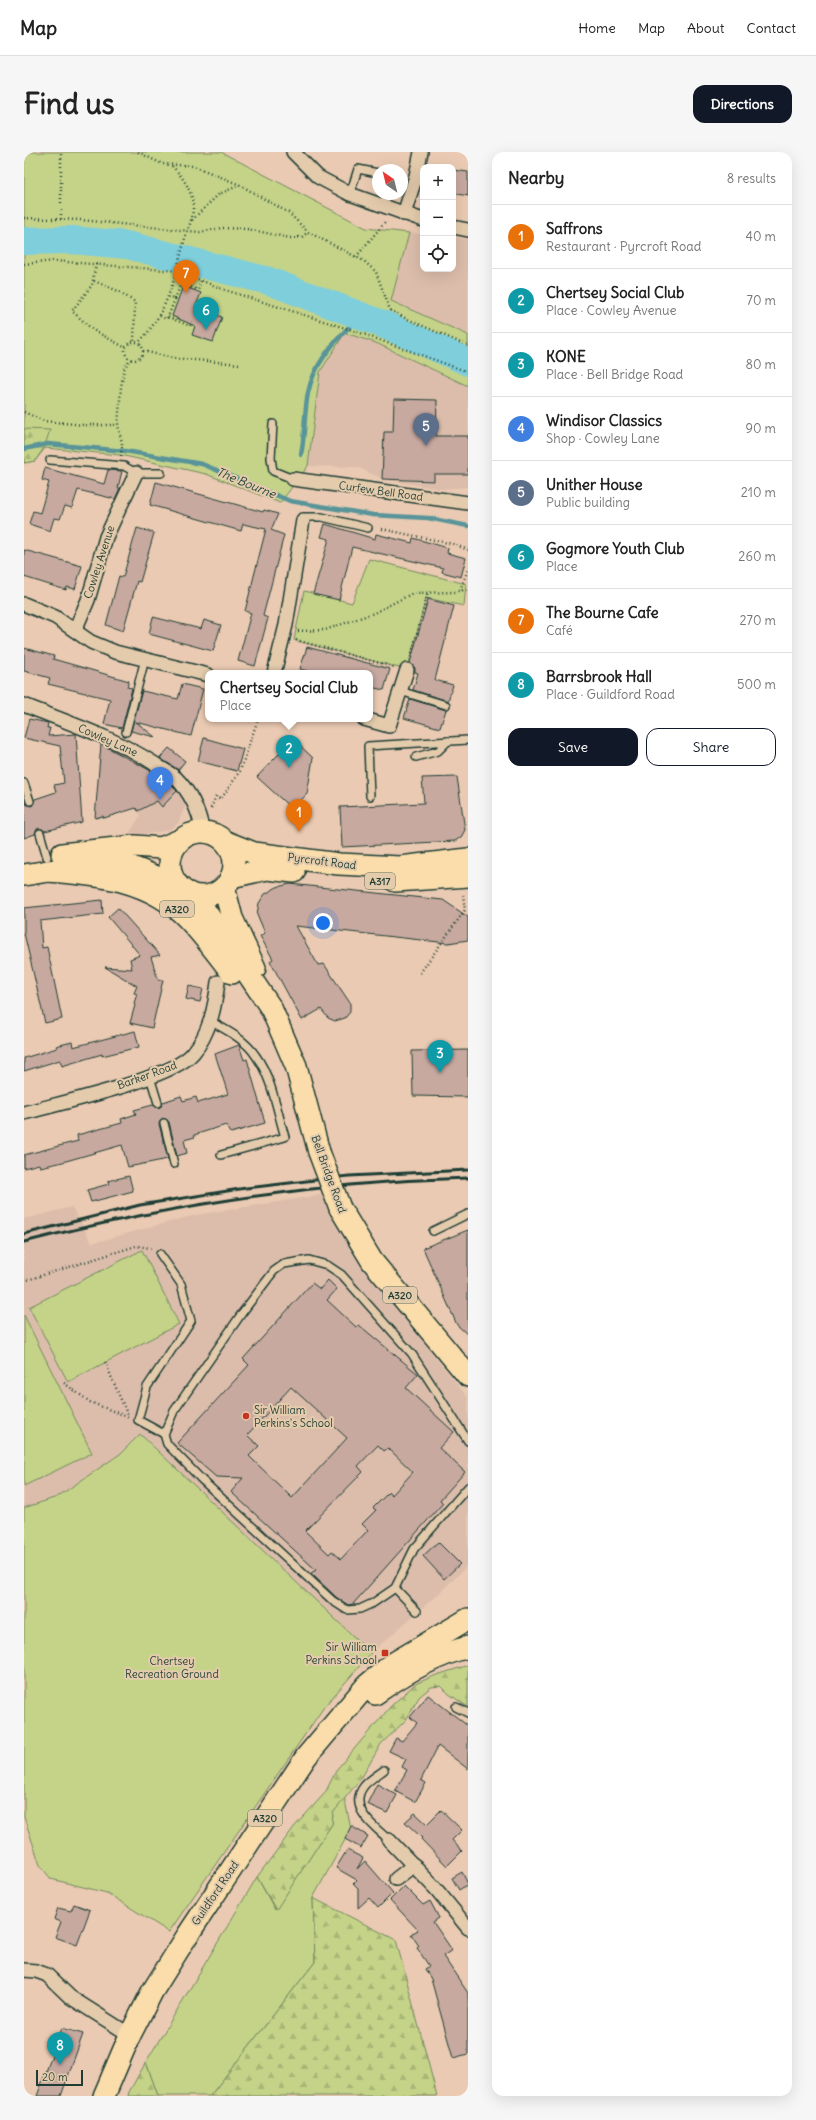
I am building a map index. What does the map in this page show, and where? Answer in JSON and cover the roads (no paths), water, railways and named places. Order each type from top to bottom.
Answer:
[{"type":"main road","name":"A320","points":[[24,875],[47,864],[94,849],[135,846],[161,848],[187,836],[203,832]]},
{"type":"main road","points":[[203,832],[219,836],[226,842]]},
{"type":"main road","name":"A320","points":[[180,840],[171,858],[170,868],[184,889]]},
{"type":"main road","name":"A320","points":[[24,861],[47,864],[85,865],[122,863],[184,889],[208,895],[228,882],[234,858],[226,842]]},
{"type":"main road","name":"Pyrcroft Road","points":[[226,842],[254,853],[339,864],[400,867],[468,859]]},
{"type":"main road","name":"A320","points":[[47,864],[86,874],[132,883],[170,904],[188,919],[239,982],[271,1008]]},
{"type":"main road","name":"Pyrcroft Road","points":[[228,882],[267,869],[336,878],[466,886]]},
{"type":"main road","name":"Bell Bridge Road","points":[[228,882],[232,918],[266,992],[271,1008],[296,1066],[319,1152],[340,1208],[372,1261],[468,1376]]},
{"type":"main road","name":"Bell Bridge Road","points":[[184,889],[206,912],[271,1008]]},
{"type":"main road","name":"Guildford Road","points":[[104,2096],[130,2035],[152,1992],[191,1930],[306,1757],[366,1685],[392,1664],[468,1619]]},
{"type":"main road","name":"Guildford Road","points":[[350,1705],[375,1694],[395,1680],[444,1654],[468,1647]]},
{"type":"street","points":[[292,152],[318,177],[350,194],[420,219]]},
{"type":"street","points":[[404,214],[416,176],[421,152]]},
{"type":"street","points":[[456,228],[468,230]]},
{"type":"street","name":"Cowley Avenue","points":[[75,630],[88,600],[106,536],[136,473]]},
{"type":"street","name":"Curfew Bell Road","points":[[293,478],[468,503]]},
{"type":"street","points":[[275,670],[286,625],[303,520]]},
{"type":"street","points":[[24,604],[55,617],[91,642],[115,652],[205,674]]},
{"type":"street","points":[[373,722],[389,726],[407,670]]},
{"type":"street","name":"Cowley Lane","points":[[24,705],[98,734],[137,753],[175,778],[193,800],[199,813],[203,832]]},
{"type":"street","name":"Barker Road","points":[[24,1113],[150,1077],[176,1067],[193,1054],[204,1035],[215,1006],[218,982]]},
{"type":"street","points":[[389,1840],[414,1865],[468,1928]]},
{"type":"street","points":[[396,1880],[414,1865]]},
{"type":"street","points":[[24,1970],[36,1971],[47,1975],[70,1997],[130,2035]]},
{"type":"lane","points":[[350,194],[358,169],[372,172]]},
{"type":"lane","points":[[273,424],[271,458],[273,471],[293,478]]},
{"type":"lane","points":[[50,460],[124,466],[136,473],[161,473]]},
{"type":"lane","points":[[303,520],[306,517],[322,517],[368,528]]},
{"type":"lane","points":[[126,732],[146,659]]},
{"type":"lane","points":[[400,691],[446,705]]},
{"type":"lane","points":[[370,796],[368,746],[468,740]]},
{"type":"lane","points":[[416,757],[438,751],[448,741]]},
{"type":"lane","points":[[24,783],[30,801]]},
{"type":"lane","points":[[40,833],[47,864]]},
{"type":"lane","points":[[210,1021],[238,1037],[256,1055],[268,1080],[285,1137],[221,1155]]},
{"type":"lane","points":[[150,1077],[158,1103]]},
{"type":"lane","points":[[164,1123],[174,1164]]},
{"type":"lane","points":[[433,1231],[468,1214]]},
{"type":"lane","points":[[160,1254],[181,1284],[191,1321],[147,1387],[138,1420],[164,1434]]},
{"type":"lane","points":[[468,1441],[412,1354],[342,1275],[327,1264],[309,1260],[284,1264],[274,1271],[174,1411],[164,1434],[167,1444],[202,1480],[336,1604],[347,1610],[360,1609],[373,1603],[395,1588],[414,1549],[468,1487]]},
{"type":"lane","points":[[395,1588],[417,1611]]},
{"type":"lane","points":[[456,1707],[468,1713]]},
{"type":"lane","points":[[384,1770],[363,1787],[358,1801],[362,1814],[389,1840]]},
{"type":"waterway","name":"The Bourne","points":[[24,241],[72,240],[127,245],[269,281],[385,325],[468,362]]},
{"type":"waterway","name":"The Bourne","points":[[301,455],[308,393],[311,382],[321,360],[328,350],[361,316]]},
{"type":"waterway","name":"The Bourne","points":[[24,449],[48,444],[125,451],[202,464],[290,501],[373,515],[428,518],[468,526]]},
{"type":"railway","points":[[24,1234],[140,1205],[246,1188],[349,1176],[468,1170]]},
{"type":"railway","points":[[24,1242],[134,1217],[244,1198],[356,1184],[468,1178]]},
{"type":"place","name":"The Bourne Cafe","points":[[186,293]]},
{"type":"place","name":"Gogmore Youth Club","points":[[206,330]]},
{"type":"place","name":"Unither House","points":[[426,446]]},
{"type":"place","name":"Chertsey Social Club","points":[[289,768]]},
{"type":"place","name":"Windisor Classics","points":[[160,800]]},
{"type":"place","name":"Saffrons","points":[[299,832]]},
{"type":"place","name":"KONE","points":[[440,1073]]},
{"type":"place","name":"Sir William Perkins's School","points":[[246,1416]]},
{"type":"place","name":"Sir William Perkins School","points":[[385,1653]]},
{"type":"place","name":"Barrsbrook Hall","points":[[60,2065]]},
{"type":"park label","name":"Chertsey Recreation Ground","points":[[172,1667]]}]
